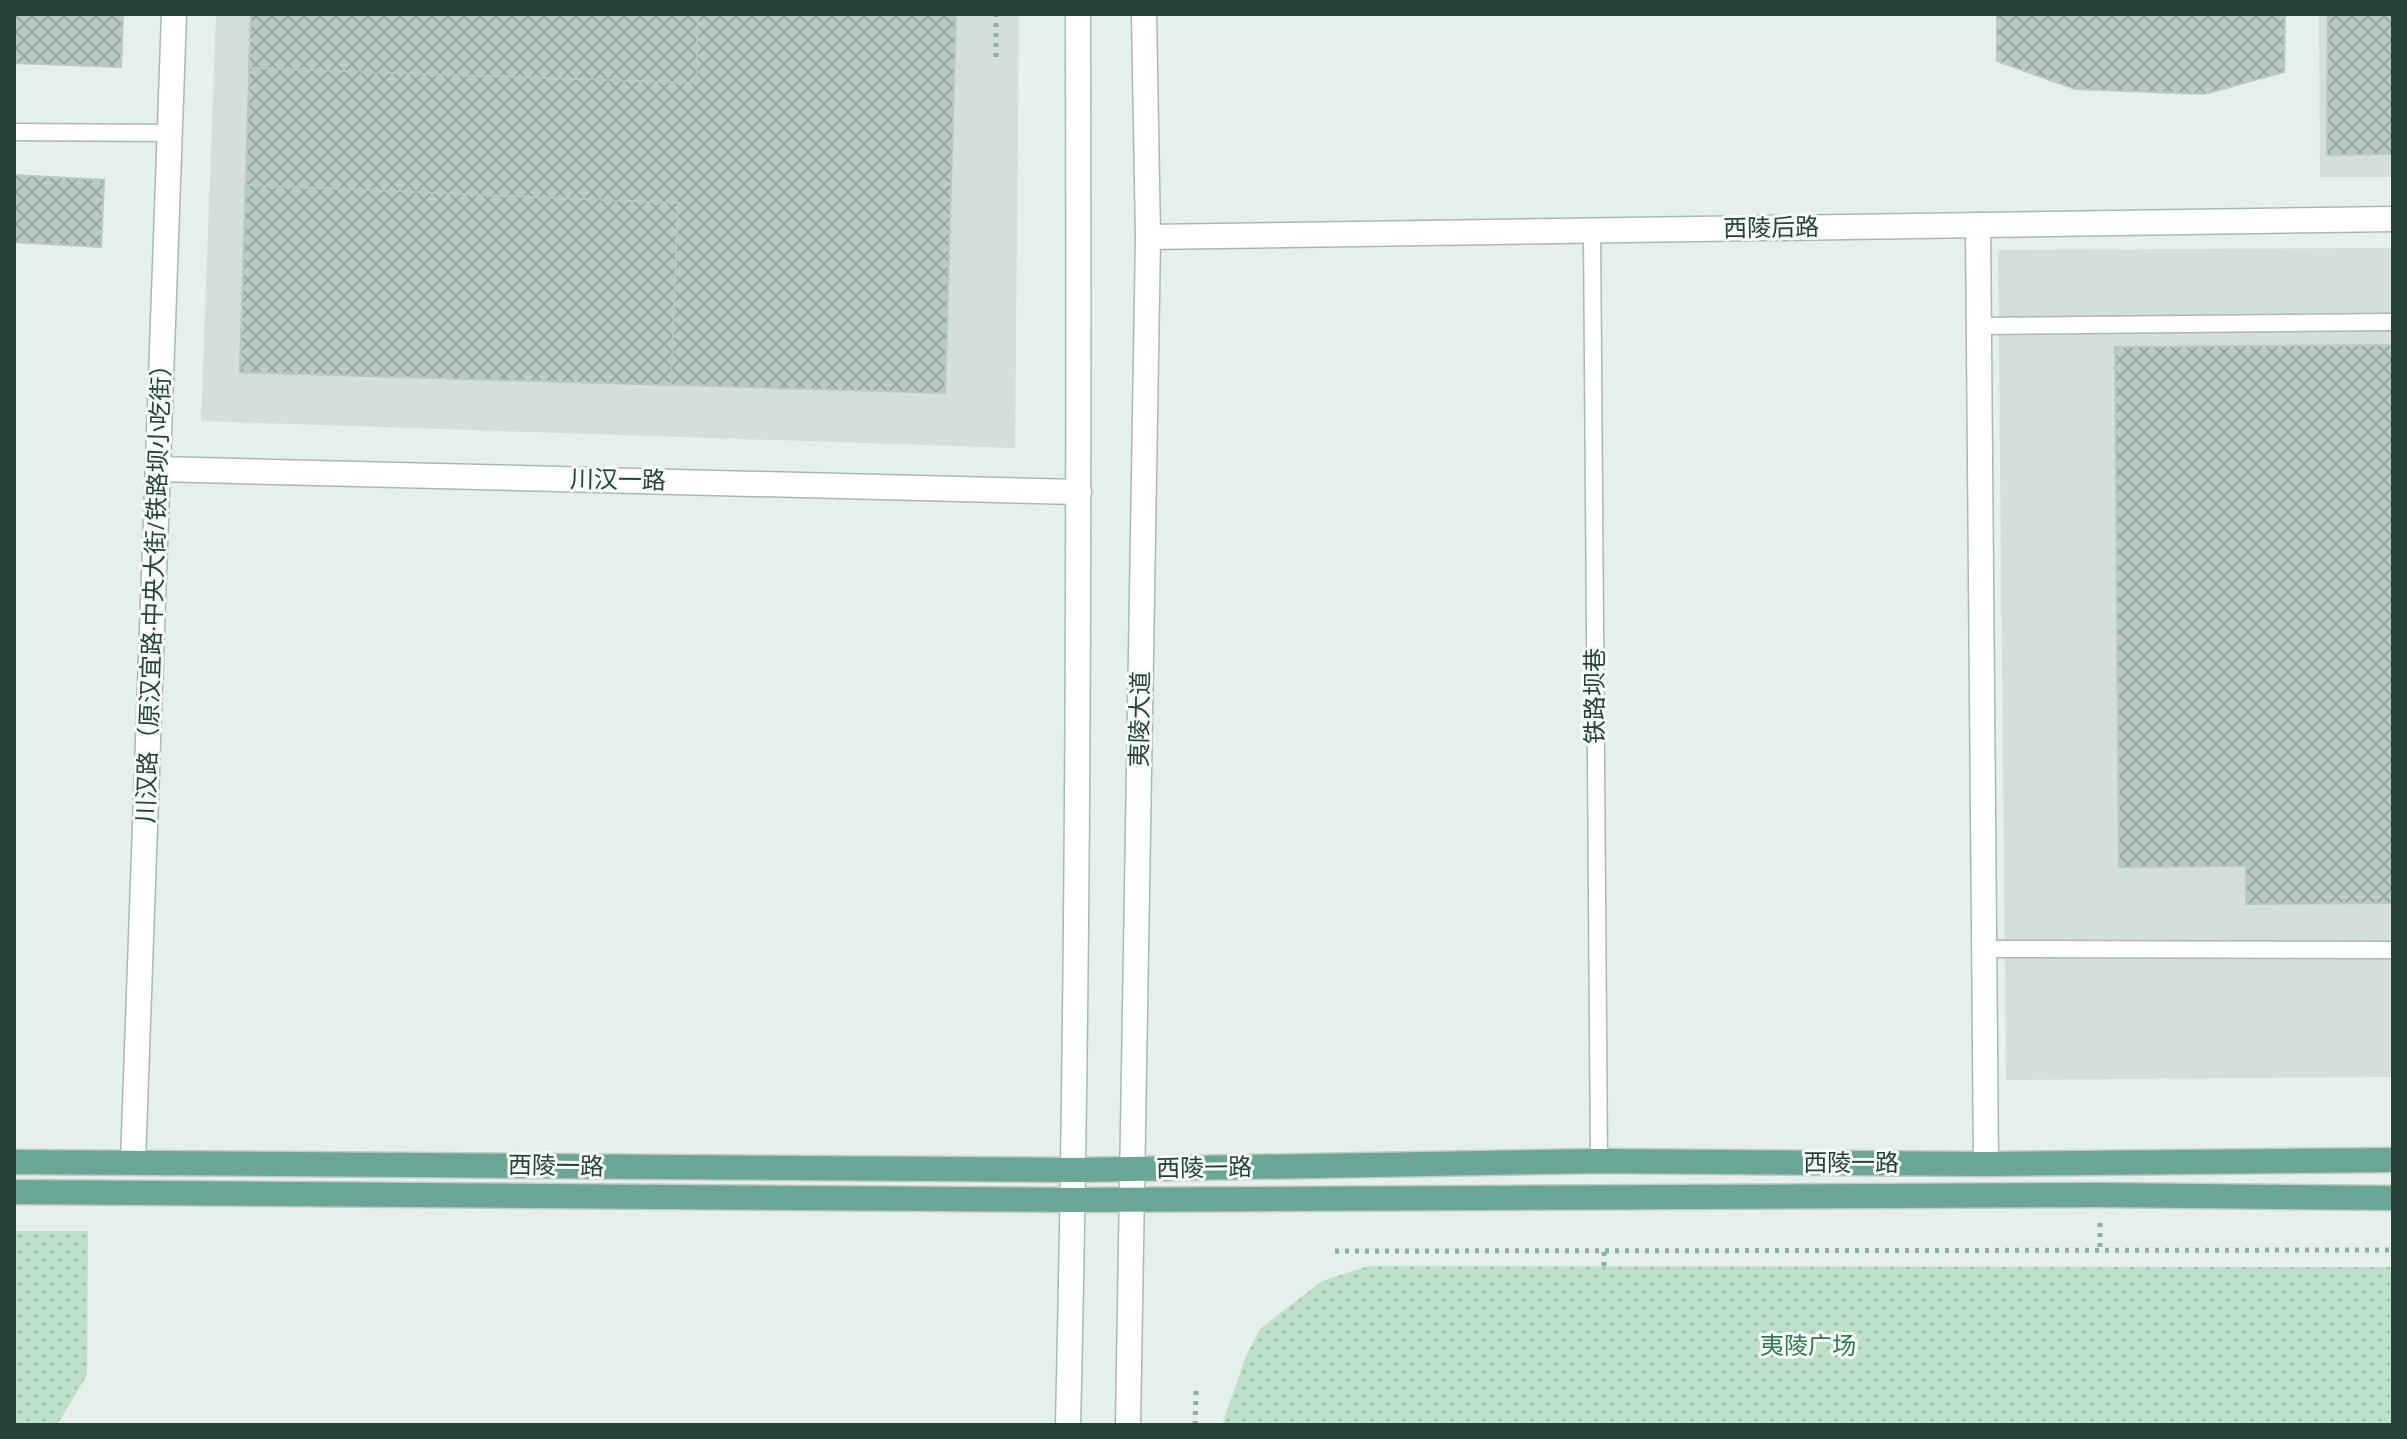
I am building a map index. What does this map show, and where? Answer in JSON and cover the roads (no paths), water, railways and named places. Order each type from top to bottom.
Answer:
[{"type":"main road","name":"西陵一路","points":[[14,1162],[1133,1170],[1599,1161],[1986,1164],[2393,1160]]},
{"type":"main road","name":"西陵一路","points":[[14,1192],[1073,1200],[2084,1195],[2393,1198]]},
{"type":"street","name":"川汉路（原汉宜路·中央大街/铁路坝小吃街）","points":[[133,1162],[174,14]]},
{"type":"street","points":[[1068,1425],[1074,1170],[1079,492],[1078,14]]},
{"type":"street","name":"夷陵大道","points":[[1128,1425],[1148,237],[1144,14]]},
{"type":"street","name":"西陵后路","points":[[1148,237],[2393,219]]},
{"type":"street","points":[[1978,225],[1986,1164]]},
{"type":"street","name":"川汉一路","points":[[158,469],[1079,492]]},
{"type":"lane","points":[[14,132],[170,133]]},
{"type":"lane","name":"铁路坝巷","points":[[1592,230],[1599,1161]]},
{"type":"lane","points":[[1978,326],[2393,322]]},
{"type":"lane","points":[[1983,949],[2393,950]]},
{"type":"park label","name":"夷陵广场","points":[[1808,1346]]}]
